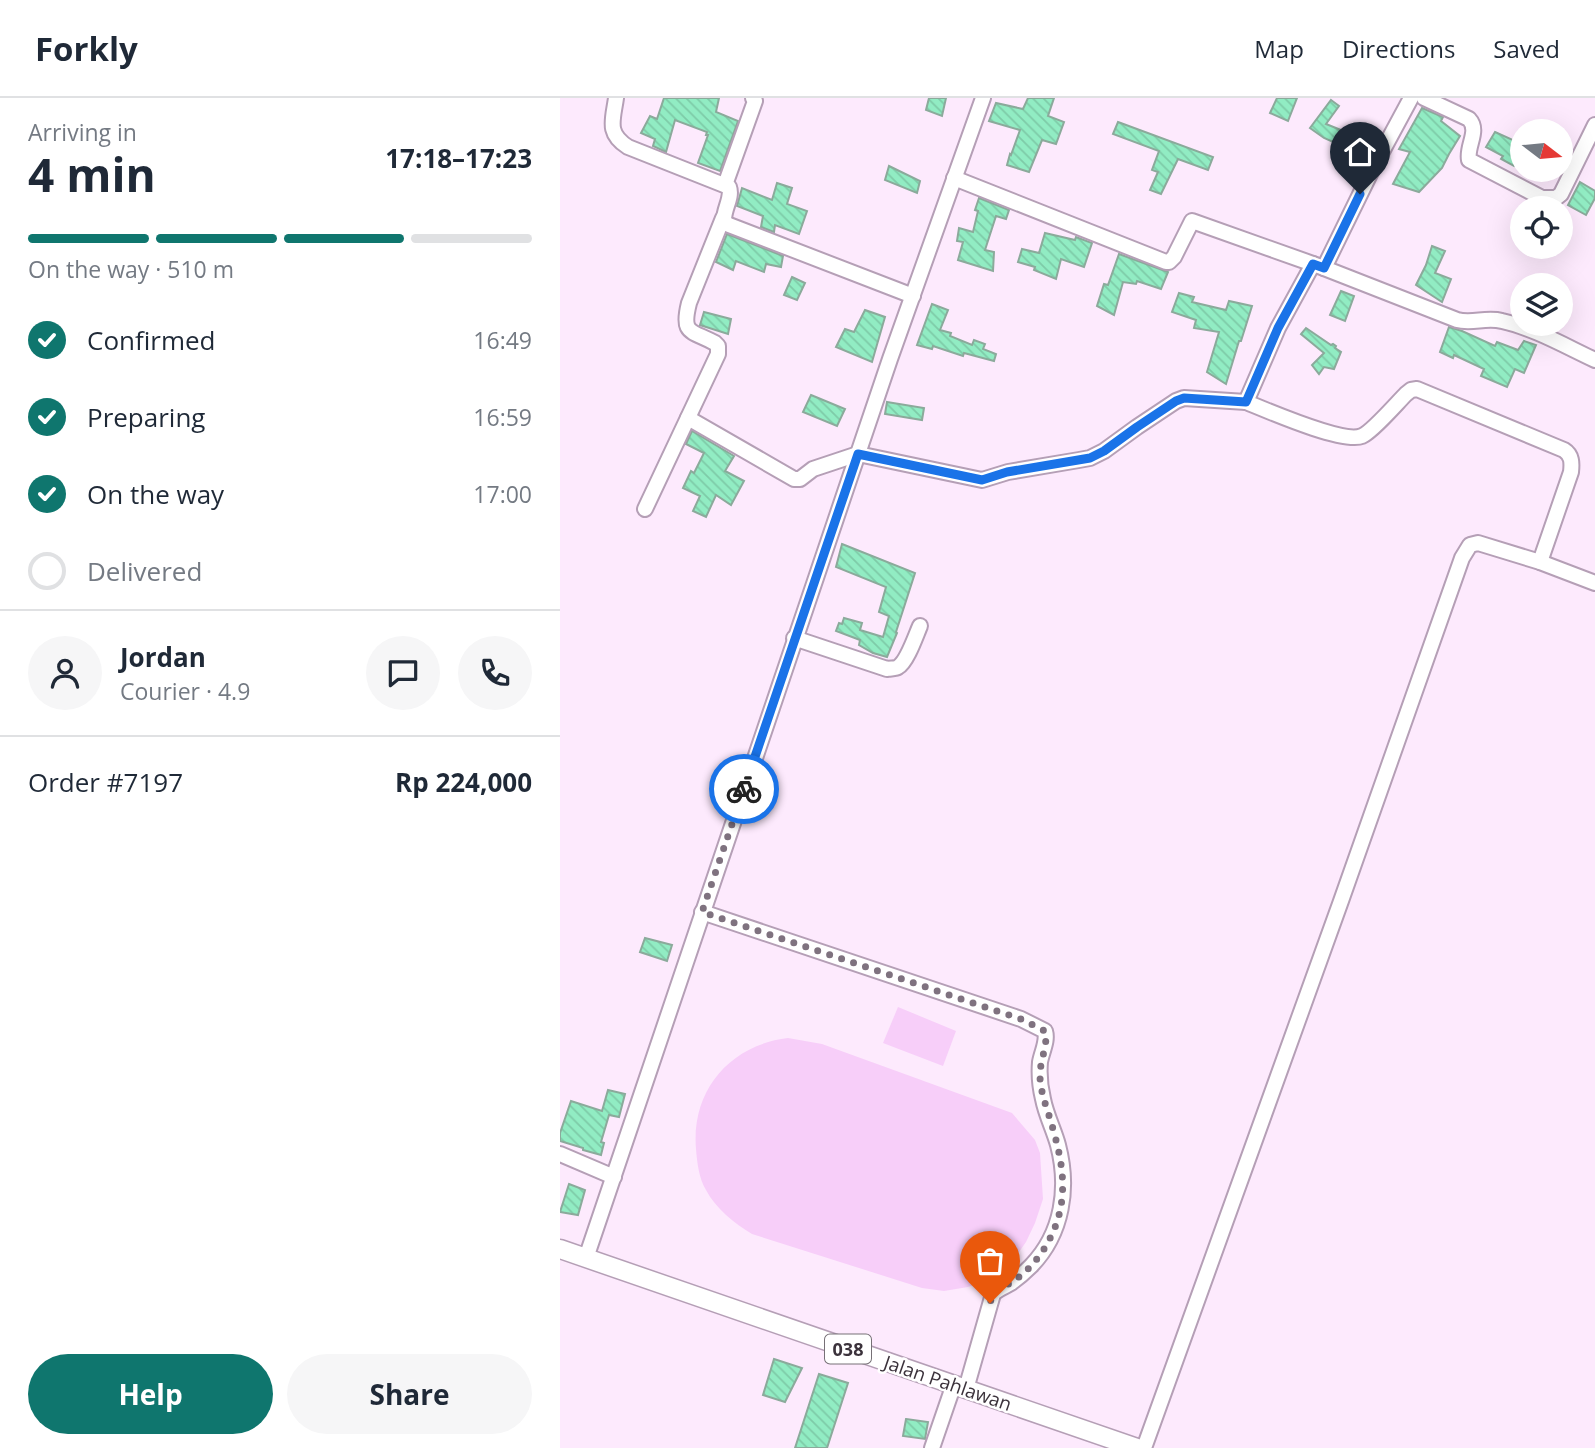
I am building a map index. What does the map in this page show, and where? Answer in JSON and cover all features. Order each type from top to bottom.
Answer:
[{"type":"main road","name":"Jalan Pahlawan","points":[[560,1249],[1137,1448]]},
{"type":"street","points":[[616,98],[612,124],[615,137],[619,141],[725,185],[731,190],[686,317],[688,328],[715,343],[718,346],[718,354],[645,509]]},
{"type":"street","points":[[725,185],[755,101],[753,98]]},
{"type":"street","points":[[586,1258],[794,639],[984,98]]},
{"type":"street","points":[[1246,402],[1278,328],[1319,266],[1411,98]]},
{"type":"street","points":[[1424,98],[1473,123],[1469,160],[1542,198],[1556,198],[1561,194],[1595,125]]},
{"type":"street","points":[[954,178],[1166,262],[1174,257],[1192,221],[1319,266],[1457,320],[1470,322],[1495,319],[1517,325],[1595,360]]},
{"type":"street","points":[[723,218],[729,225],[913,296]]},
{"type":"street","points":[[688,418],[794,480],[800,479],[813,469],[858,454],[982,480],[1007,472],[1090,458],[1184,398],[1246,402],[1315,429],[1356,438],[1366,433],[1406,394],[1417,389],[1569,453],[1571,472],[1540,562]]},
{"type":"street","points":[[1144,1448],[1462,558],[1470,545],[1478,543],[1595,583]]},
{"type":"street","points":[[794,639],[887,669],[900,666],[904,661],[920,626]]},
{"type":"street","points":[[702,912],[1021,1019],[1045,1031],[1040,1060],[1042,1098],[1061,1162],[1064,1180],[1061,1208],[1051,1238],[1038,1259],[1022,1275],[993,1294],[960,1387],[932,1448]]},
{"type":"street","points":[[560,1154],[614,1177]]},
{"type":"shaded area","points":[[898,1007],[956,1031],[943,1066],[883,1043]]},
{"type":"shaded area","points":[[788,1038],[822,1044],[1012,1113],[1035,1140],[1040,1153],[1043,1199],[1026,1242],[1014,1259],[983,1282],[968,1287],[944,1291],[922,1288],[752,1234],[720,1209],[706,1190],[699,1170],[696,1128],[700,1108],[718,1074],[732,1061],[767,1042]]},
{"type":"building","points":[[664,98],[719,98],[716,112],[738,121],[720,171],[698,163],[707,132],[675,120],[666,152],[653,146],[655,139],[641,133],[650,116],[657,119]]},
{"type":"building","points":[[929,98],[946,98],[942,116],[926,110]]},
{"type":"building","points":[[1028,98],[1054,98],[1048,116],[1064,122],[1056,144],[1042,140],[1029,172],[1007,165],[1020,130],[989,121],[996,103],[1023,109]]},
{"type":"building","points":[[1277,98],[1297,98],[1288,121],[1270,113]]},
{"type":"building","points":[[1331,100],[1339,106],[1326,124],[1366,140],[1360,154],[1324,138],[1310,128]]},
{"type":"building","points":[[1422,108],[1443,117],[1441,121],[1460,136],[1442,168],[1419,192],[1393,184],[1410,152],[1399,149]]},
{"type":"building","points":[[1118,122],[1213,157],[1208,170],[1178,159],[1161,194],[1150,190],[1158,172],[1152,170],[1159,151],[1113,134]]},
{"type":"building","points":[[1495,132],[1510,139],[1510,164],[1501,159],[1503,156],[1486,147]]},
{"type":"building","points":[[889,166],[920,181],[917,193],[885,180]]},
{"type":"building","points":[[1580,182],[1595,191],[1595,198],[1586,215],[1573,208],[1573,196]]},
{"type":"building","points":[[777,183],[792,188],[787,204],[807,211],[799,234],[775,225],[774,232],[761,227],[763,216],[737,206],[742,188],[772,200]]},
{"type":"building","points":[[979,198],[1009,210],[1006,219],[996,216],[985,250],[994,252],[993,271],[958,260],[963,242],[957,241],[959,228],[973,232]]},
{"type":"building","points":[[1045,233],[1075,240],[1076,237],[1092,243],[1084,267],[1061,259],[1056,279],[1034,270],[1035,267],[1018,262],[1022,249],[1039,253]]},
{"type":"building","points":[[727,234],[783,256],[781,267],[766,264],[764,272],[736,261],[733,270],[716,262]]},
{"type":"building","points":[[1432,246],[1445,251],[1435,273],[1451,279],[1442,302],[1416,285]]},
{"type":"building","points":[[1119,254],[1168,272],[1161,289],[1137,281],[1136,284],[1123,282],[1114,315],[1097,306],[1104,284],[1108,285]]},
{"type":"building","points":[[792,277],[805,283],[797,300],[784,295]]},
{"type":"building","points":[[1341,291],[1354,296],[1345,321],[1330,315]]},
{"type":"building","points":[[1179,293],[1194,297],[1192,302],[1226,310],[1229,301],[1252,306],[1226,384],[1207,372],[1219,332],[1194,328],[1196,320],[1172,312]]},
{"type":"building","points":[[932,304],[948,310],[940,330],[972,345],[974,340],[985,344],[983,349],[996,354],[994,361],[964,353],[963,356],[933,346],[932,349],[917,345]]},
{"type":"building","points":[[865,310],[885,317],[872,362],[836,347],[845,329],[854,332]]},
{"type":"building","points":[[704,312],[731,319],[728,334],[700,325]]},
{"type":"building","points":[[1449,327],[1495,346],[1497,342],[1518,350],[1524,341],[1536,345],[1524,373],[1515,369],[1507,387],[1481,376],[1484,369],[1454,355],[1453,358],[1440,352]]},
{"type":"building","points":[[1306,328],[1336,346],[1341,352],[1334,369],[1324,367],[1319,374],[1312,365],[1324,353],[1301,334]]},
{"type":"building","points":[[811,395],[845,409],[837,426],[803,412]]},
{"type":"building","points":[[887,402],[924,408],[922,420],[885,414]]},
{"type":"building","points":[[692,431],[734,456],[725,471],[744,481],[731,505],[716,495],[706,517],[693,511],[700,496],[683,488],[704,453],[686,444]]},
{"type":"building","points":[[842,544],[915,573],[887,657],[859,645],[860,640],[836,631],[844,618],[862,623],[860,630],[883,637],[889,616],[879,612],[886,587],[836,567]]},
{"type":"building","points":[[645,938],[672,945],[667,961],[640,952]]},
{"type":"building","points":[[608,1090],[625,1094],[619,1117],[609,1115],[601,1142],[604,1143],[601,1155],[560,1141],[560,1133],[571,1101],[602,1111]]},
{"type":"building","points":[[569,1184],[585,1190],[578,1215],[560,1212]]},
{"type":"building","points":[[774,1359],[802,1368],[785,1402],[763,1395]]},
{"type":"building","points":[[819,1374],[848,1383],[827,1448],[795,1448]]},
{"type":"building","points":[[906,1419],[928,1422],[925,1439],[903,1436]]},
{"type":"way so far","points":[[744,789],[702,912],[1021,1019],[1045,1031],[1040,1060],[1042,1098],[1061,1162],[1064,1180],[1061,1208],[1051,1238],[1038,1259],[1022,1275],[996,1290],[990,1303]]},
{"type":"route","points":[[744,789],[858,454],[982,480],[1007,472],[1090,458],[1184,398],[1246,402],[1278,328],[1313,264],[1324,268],[1360,194]]}]
